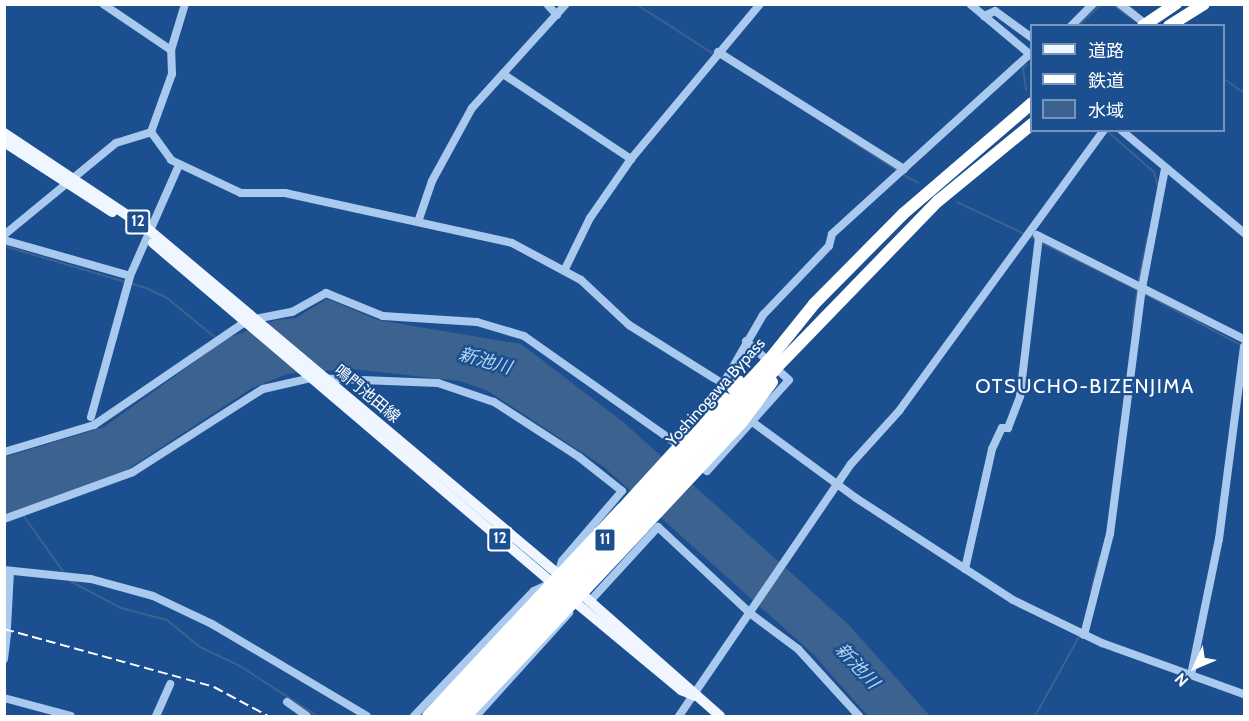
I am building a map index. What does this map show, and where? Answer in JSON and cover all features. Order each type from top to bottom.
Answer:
[{"type":"highway","points":[[1146,24],[1176,4]]},
{"type":"highway","points":[[1172,24],[1204,4]]},
{"type":"highway","name":"Yoshinogawa Bypass","points":[[453,717],[773,364],[814,304],[903,214],[1030,105]]},
{"type":"highway","name":"Yoshinogawa Bypass","points":[[438,717],[773,364],[798,345],[938,201],[1030,126]]},
{"type":"highway","points":[[428,717],[622,508],[773,364]]},
{"type":"highway","name":"11","points":[[583,599],[642,529],[742,422],[773,364]]},
{"type":"highway","points":[[466,717],[552,626],[583,599]]},
{"type":"main road","name":"鳴門池田線","points":[[4,133],[147,232],[555,579],[583,599],[681,690],[696,696],[720,717]]},
{"type":"main road","name":"鳴門池田線","points":[[4,142],[71,179]]},
{"type":"street","points":[[103,4],[171,50]]},
{"type":"street","points":[[151,132],[172,74],[171,50],[185,4]]},
{"type":"street","points":[[547,4],[557,15]]},
{"type":"street","points":[[419,219],[432,181],[472,108],[566,4]]},
{"type":"street","points":[[565,270],[590,218],[631,159],[760,4]]},
{"type":"street","points":[[970,4],[1030,54]]},
{"type":"street","points":[[1073,24],[1093,4]]},
{"type":"street","points":[[1120,4],[1143,24]]},
{"type":"street","points":[[984,16],[995,11],[1030,37]]},
{"type":"street","points":[[718,52],[904,169]]},
{"type":"street","points":[[723,384],[746,341],[778,296],[829,246],[832,234],[1030,56]]},
{"type":"street","points":[[503,74],[631,159]]},
{"type":"street","points":[[151,132],[163,152],[179,165],[241,193],[285,193],[419,219],[500,238],[565,270],[629,325],[723,384],[751,424],[965,569],[1084,635],[1245,694]]},
{"type":"street","points":[[4,235],[124,138],[151,132]]},
{"type":"street","points":[[679,717],[696,696],[838,485],[899,411],[1035,234],[1103,132]]},
{"type":"street","points":[[1123,132],[1245,233]]},
{"type":"street","points":[[91,417],[130,276],[147,232],[179,165]]},
{"type":"street","points":[[1084,635],[1110,534],[1142,288],[1165,168]]},
{"type":"street","points":[[1035,234],[1245,339]]},
{"type":"street","points":[[965,569],[992,449],[1002,428],[1008,428],[1020,396],[1035,234]]},
{"type":"street","points":[[4,240],[130,276]]},
{"type":"street","points":[[4,452],[94,425],[253,323],[292,312],[326,293],[383,316],[477,322],[524,336],[580,379],[673,438],[707,471],[789,380],[746,341]]},
{"type":"street","points":[[1191,675],[1219,538],[1245,347]]},
{"type":"street","points":[[4,519],[133,472],[252,394],[316,376],[438,383],[476,393],[579,457],[619,488],[620,494],[562,561],[555,579],[534,591],[414,717]]},
{"type":"street","points":[[476,717],[583,599],[658,527],[752,613],[798,649],[859,717]]},
{"type":"street","points":[[4,658],[7,630],[7,571],[77,577],[121,585],[182,608],[367,717]]},
{"type":"street","points":[[156,717],[170,684]]},
{"type":"street","points":[[4,698],[72,717]]},
{"type":"street","points":[[287,702],[307,717]]},
{"type":"water","name":"新池川","points":[[327,299],[378,320],[521,344],[622,421],[849,625],[930,716],[868,716],[813,654],[604,467],[488,391],[460,381],[351,369],[287,374],[252,388],[125,471],[5,515],[5,457],[104,427],[228,338],[276,320],[296,318]]},
{"type":"waterway","points":[[636,4],[715,55]]},
{"type":"waterway","points":[[1080,24],[1102,4]]},
{"type":"waterway","points":[[1112,4],[1129,17]]},
{"type":"waterway","points":[[1026,90],[1023,68],[1027,65]]},
{"type":"waterway","points":[[1225,80],[1244,93]]},
{"type":"waterway","points":[[1108,132],[1154,172],[1158,186]]},
{"type":"waterway","points":[[842,135],[898,171]]},
{"type":"waterway","points":[[902,174],[918,183]]},
{"type":"waterway","points":[[957,202],[1037,240]]},
{"type":"waterway","points":[[1138,283],[1148,236]]},
{"type":"waterway","points":[[1042,243],[1137,290],[1133,325]]},
{"type":"waterway","points":[[4,246],[146,288],[167,298],[217,339]]},
{"type":"waterway","points":[[1143,293],[1241,345]]},
{"type":"waterway","points":[[23,515],[65,574]]},
{"type":"waterway","points":[[1091,592],[1100,556]]},
{"type":"waterway","points":[[70,581],[121,608],[167,620],[200,647],[240,666],[317,716]]},
{"type":"waterway","points":[[1035,716],[1080,635]]},
{"type":"railway","points":[[4,629],[214,687],[268,716]]},
{"type":"district","name":"OTSUCHO-BIZENJIMA","points":[[1085,386]]}]
